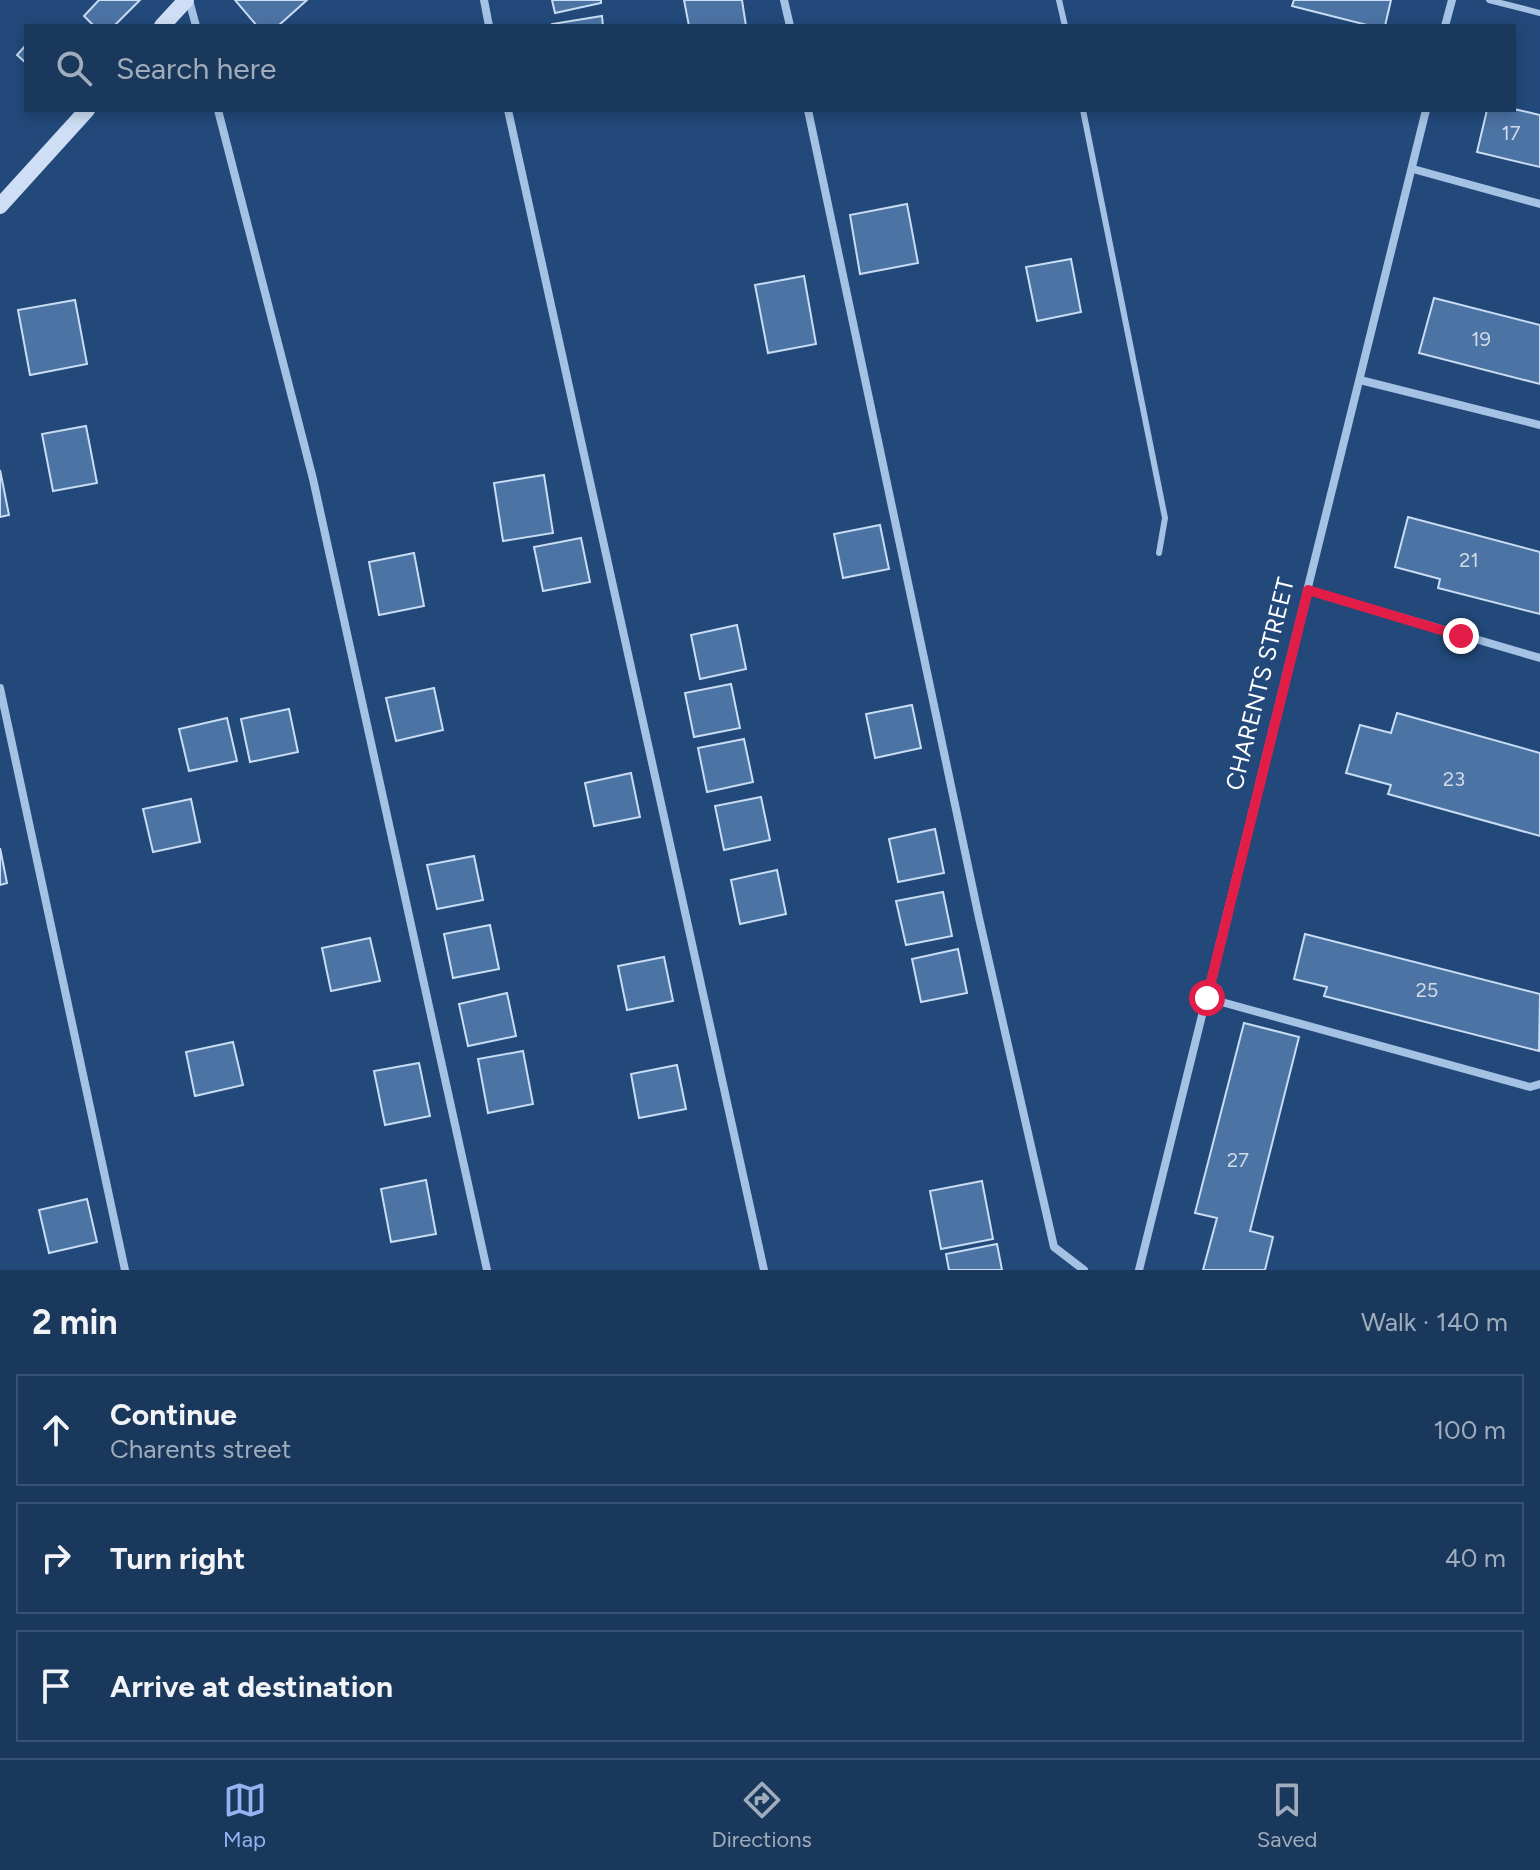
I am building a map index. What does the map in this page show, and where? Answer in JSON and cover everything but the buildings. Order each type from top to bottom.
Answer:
[{"type":"main road","points":[[164,24],[188,0]]},
{"type":"main road","points":[[0,206],[85,112]]},
{"type":"street","points":[[188,0],[195,24]]},
{"type":"street","points":[[484,0],[489,24]]},
{"type":"street","points":[[784,0],[790,24]]},
{"type":"street","points":[[1446,24],[1452,0]]},
{"type":"street","points":[[219,112],[313,479],[487,1270]]},
{"type":"street","points":[[508,112],[764,1270]]},
{"type":"street","points":[[808,112],[979,918],[1054,1247],[1084,1270]]},
{"type":"street","name":"CHARENTS STREET","points":[[1139,1270],[1426,112]]},
{"type":"street","points":[[1413,169],[1540,204]]},
{"type":"street","points":[[1360,380],[1540,425]]},
{"type":"street","points":[[1308,590],[1540,658]]},
{"type":"street","points":[[0,688],[125,1270]]},
{"type":"street","points":[[1207,998],[1530,1087],[1540,1084]]},
{"type":"lane","points":[[1059,0],[1065,24]]},
{"type":"lane","points":[[1489,0],[1540,13]]},
{"type":"lane","points":[[1083,112],[1165,518],[1159,553]]},
{"type":"route","points":[[1207,998],[1308,590],[1461,636]]}]
